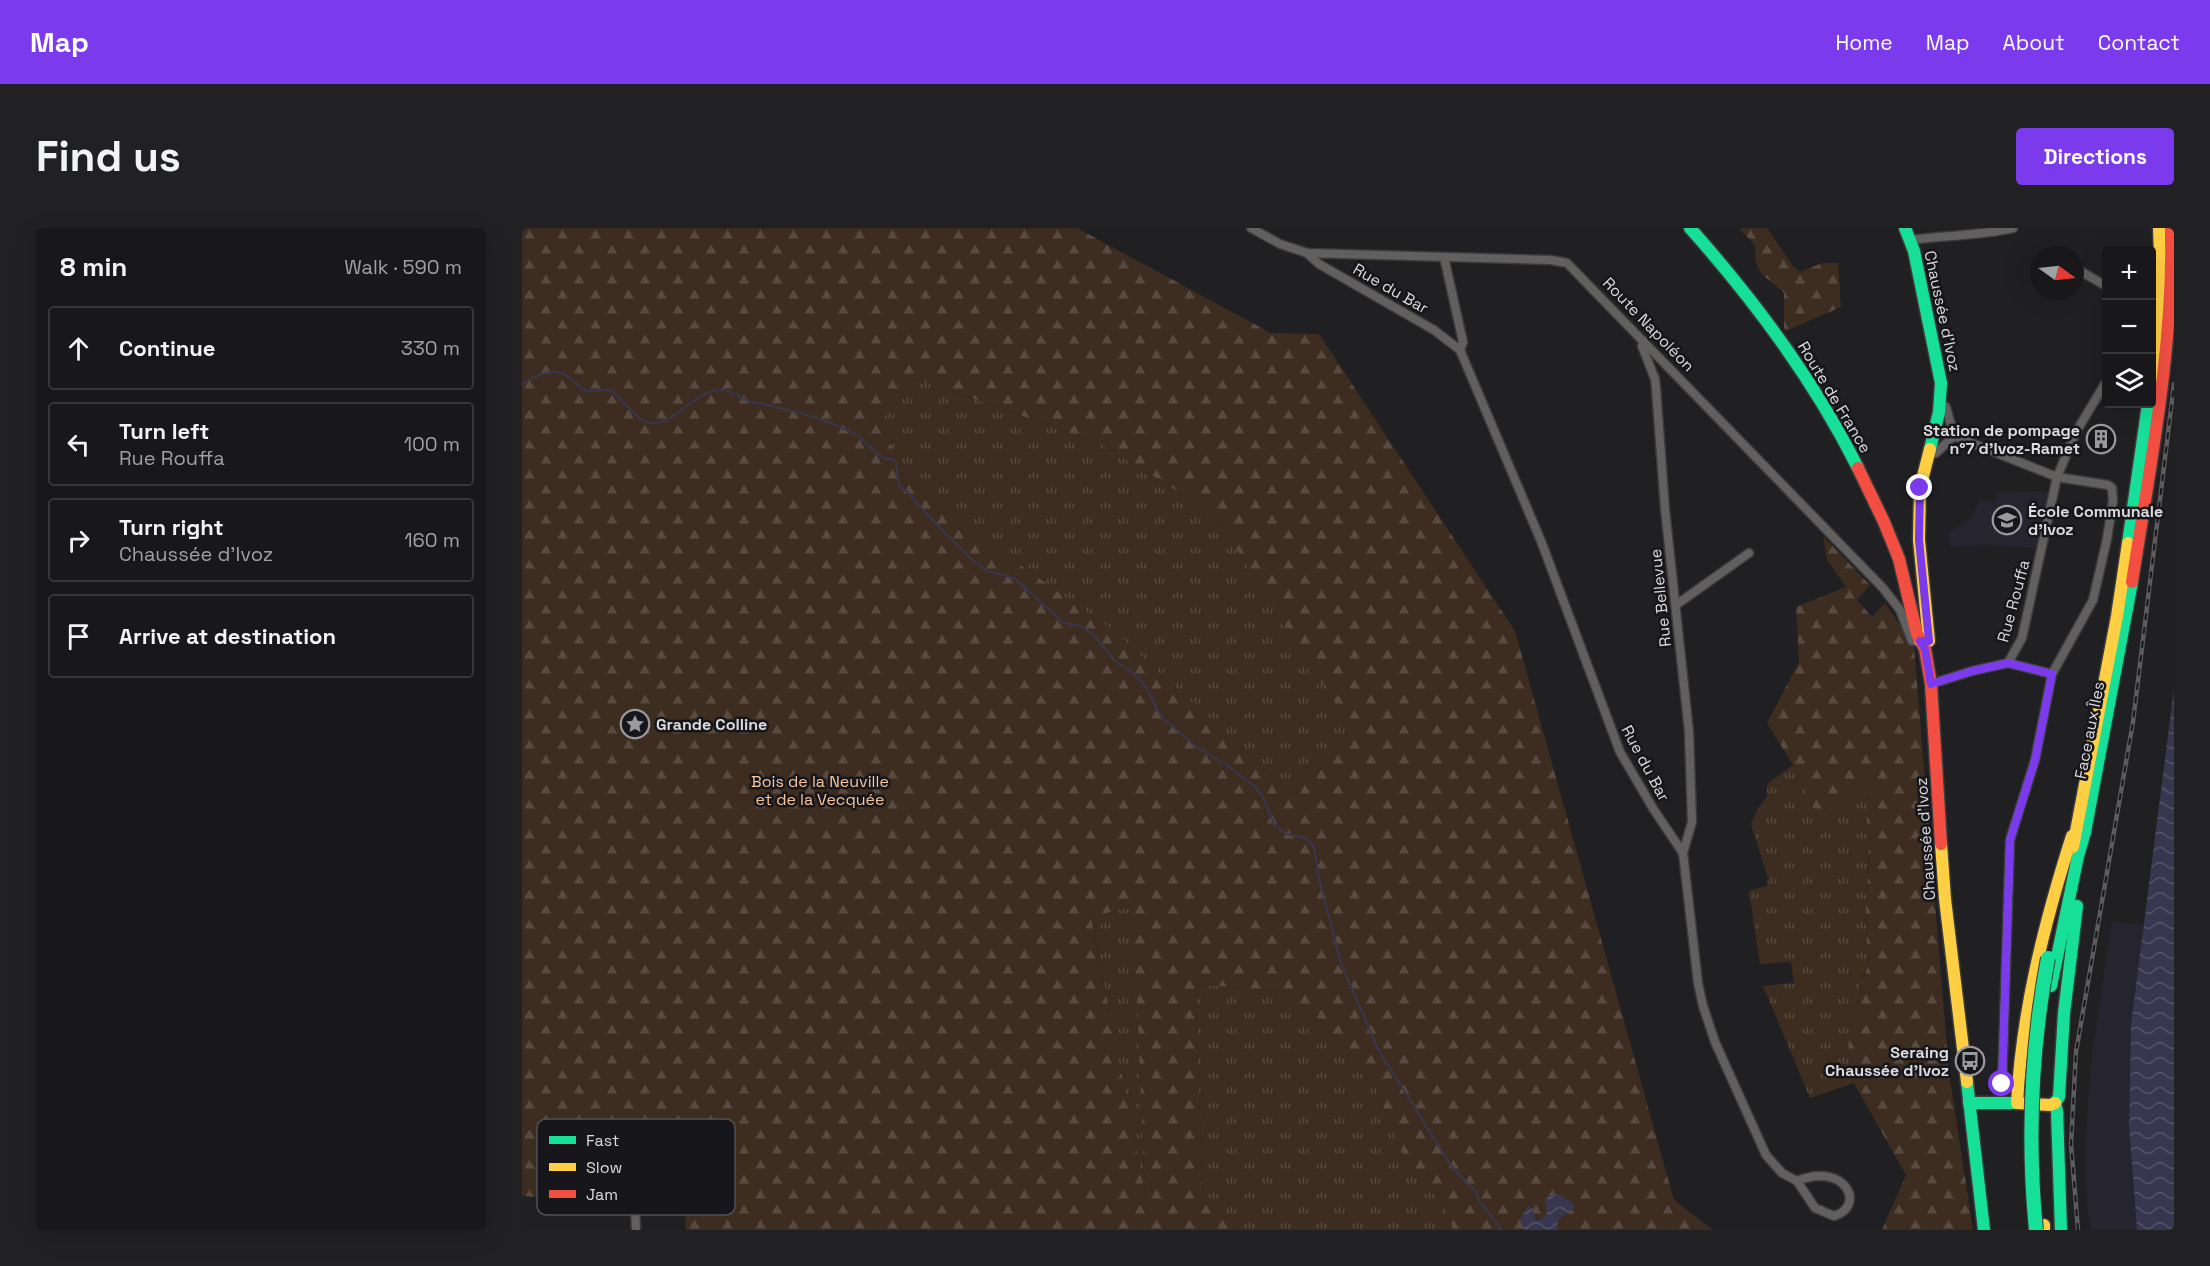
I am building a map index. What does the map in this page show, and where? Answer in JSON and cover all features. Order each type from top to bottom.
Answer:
[{"type":"main road","name":"Route de France","points":[[1690,228],[1737,281],[1769,322],[1840,432],[1893,542],[1920,641]]},
{"type":"main road","name":"Face aux Îles","points":[[2154,354],[2161,305],[2166,230]]},
{"type":"main road","name":"Face aux Îles","points":[[2041,1228],[2030,1158],[2030,1100],[2036,1023],[2048,958],[2073,848],[2080,828],[2127,616],[2168,344],[2173,283],[2166,230]]},
{"type":"main road","name":"Chaussée d'Ivoz","points":[[1908,234],[1940,376],[1941,403],[1920,488],[1919,519],[1929,641],[1920,641]]},
{"type":"main road","name":"Face aux Îles","points":[[2041,1228],[2038,1097],[2042,1046],[2051,986],[2078,856],[2080,828],[2116,616],[2147,408]]},
{"type":"main road","name":"Chaussée d'Ivoz","points":[[1920,641],[1925,649],[1931,684],[1945,899],[1984,1230]]},
{"type":"main road","points":[[1969,1103],[2050,1105],[2055,1103],[2059,1097],[2080,828]]},
{"type":"main road","points":[[2017,1103],[2021,1042],[2031,977],[2046,915],[2080,828]]},
{"type":"main road","points":[[2055,1103],[2061,1230]]},
{"type":"street","name":"Route Napoléon","points":[[1251,228],[1280,244],[1307,253],[1551,260],[1567,263],[1883,588],[1900,610],[1912,641],[1920,641]]},
{"type":"street","points":[[1908,234],[1952,231],[1960,237],[2013,228]]},
{"type":"street","name":"Rue du Bar","points":[[1307,253],[1319,264],[1434,330],[1460,350],[1541,541],[1620,752],[1654,810],[1683,853],[1698,982],[1711,1031],[1766,1155],[1782,1173],[1797,1180],[1815,1208],[1834,1216],[1848,1205],[1848,1188],[1839,1179],[1818,1175],[1797,1180]]},
{"type":"street","name":"Rue du Bar","points":[[1444,257],[1463,342],[1460,350]]},
{"type":"street","points":[[2084,273],[2102,284]]},
{"type":"street","name":"Rue Bellevue","points":[[1644,341],[1642,346],[1655,379],[1665,509],[1687,706],[1692,822],[1683,853]]},
{"type":"street","name":"Rue Rouffa","points":[[2008,663],[2022,638],[2057,477],[2076,432],[2102,389]]},
{"type":"street","name":"Chaussée d'Ivoz","points":[[1941,403],[1946,407],[1954,436]]},
{"type":"street","points":[[1928,454],[1936,453],[1954,436],[2057,477],[2108,485],[2113,494],[2105,550],[2093,600],[2052,674],[2035,760],[2010,840],[2002,1084]]},
{"type":"street","points":[[1676,605],[1749,553]]},
{"type":"street","name":"Rue Rouffa","points":[[1931,684],[2008,663],[2052,674]]},
{"type":"street","points":[[635,1215],[636,1230]]},
{"type":"shaded area","name":"École Communale d'Ivoz","points":[[1997,492],[2049,492],[2038,548],[1984,545],[1949,547],[1950,531],[1970,519],[1980,499],[1994,502]]},
{"type":"shaded area","points":[[2112,921],[2144,925],[2131,1025],[2129,1125],[2137,1230],[2091,1230],[2087,1199],[2085,1154],[2091,1063]]},
{"type":"green space","name":"Bois de la Neuville et de la Vecquée","points":[[522,228],[1077,228],[1271,333],[1319,334],[1515,631],[1674,1200],[1713,1230],[1453,1230],[1441,1193],[1408,1168],[1367,1067],[1289,992],[1195,984],[1203,1199],[1240,1230],[686,1230],[685,1215],[735,1215],[735,1119],[537,1119],[537,1197],[522,1196]],"holes":[[[915,378],[1101,444],[1214,514],[1355,734],[1293,795],[1115,632],[923,496],[878,424]],[[1133,906],[1145,1194],[1091,917]]]},
{"type":"green space","points":[[1739,228],[1767,228],[1793,266],[1800,272],[1822,263],[1838,263],[1841,307],[1786,331],[1784,329],[1784,293],[1759,270],[1755,245]]},
{"type":"green space","points":[[915,378],[1101,444],[1214,514],[1356,734],[1293,795],[1115,632],[923,496],[878,424]]},
{"type":"green space","points":[[1823,536],[1870,585],[1857,600],[1872,617],[1885,603],[1914,646],[1949,1073],[1973,1230],[1882,1230],[1906,1175],[1854,1083],[1848,1045],[1855,1019],[1853,1009],[1861,994],[1859,981],[1865,975],[1869,960],[1866,906],[1869,856],[1866,806],[1876,773],[1817,816],[1793,765],[1767,723],[1799,662],[1796,607],[1846,587],[1827,560]]},
{"type":"green space","points":[[1793,765],[1817,816],[1876,772],[1867,889],[1868,963],[1859,981],[1861,994],[1853,1009],[1855,1019],[1848,1045],[1854,1083],[1810,1098],[1763,986],[1794,983],[1791,962],[1760,964],[1749,891],[1767,886],[1768,879],[1751,824],[1758,808],[1767,797],[1767,784]]},
{"type":"green space","points":[[1134,906],[1145,1200],[1091,916]]},
{"type":"green space","points":[[1195,984],[1289,992],[1367,1067],[1408,1168],[1441,1193],[1453,1230],[1240,1230],[1203,1199]]},
{"type":"water","points":[[2174,689],[2174,1230],[2137,1230],[2129,1125],[2131,1025]]},
{"type":"water","points":[[1555,1194],[1574,1204],[1574,1208],[1558,1220],[1557,1230],[1524,1230],[1520,1219],[1528,1207],[1532,1208],[1535,1219],[1539,1221],[1547,1213],[1545,1200]]},
{"type":"waterway","points":[[522,385],[547,372],[559,373],[566,375],[584,390],[612,391],[642,420],[655,423],[673,416],[709,392],[724,390],[749,401],[807,415],[835,425],[862,438],[884,459],[893,459],[896,463],[899,487],[907,491],[969,557],[987,571],[1014,578],[1064,623],[1081,626],[1093,634],[1114,660],[1138,677],[1166,721],[1195,746],[1225,764],[1255,787],[1262,795],[1275,826],[1287,834],[1306,838],[1314,847],[1319,879],[1341,963],[1378,1049],[1452,1167],[1476,1192],[1479,1201],[1502,1230]]},
{"type":"railway","points":[[2078,1230],[2071,1144],[2076,1052],[2133,722],[2174,384]]},
{"type":"traffic: fast","points":[[1690,228],[1782,342],[1841,435],[1858,468]]},
{"type":"traffic: fast","points":[[1905,228],[1914,251],[1941,383],[1939,412],[1930,449]]},
{"type":"traffic: fast","points":[[2128,543],[2147,408]]},
{"type":"traffic: fast","points":[[2051,986],[2085,832],[2132,582]]},
{"type":"traffic: fast","points":[[2061,1230],[2055,1103],[2059,1097],[2064,1013],[2077,906]]},
{"type":"traffic: fast","points":[[2036,1230],[2033,1196],[2032,1094],[2034,1060],[2048,958]]},
{"type":"traffic: fast","points":[[1967,1082],[1984,1230]]},
{"type":"traffic: fast","points":[[1969,1103],[2017,1103]]},
{"type":"traffic: slow","points":[[2154,354],[2161,284],[2159,228]]},
{"type":"traffic: slow","points":[[1920,641],[1929,641],[1919,540],[1920,488],[1930,449]]},
{"type":"traffic: slow","points":[[2073,847],[2117,616],[2128,543]]},
{"type":"traffic: slow","points":[[2055,1103],[2050,1105],[2017,1103],[2029,1001],[2052,902],[2072,836]]},
{"type":"traffic: slow","points":[[1941,844],[1945,899],[1967,1082]]},
{"type":"traffic: slow","points":[[2044,1225],[2044,1230]]},
{"type":"traffic: jam","points":[[2132,582],[2165,361],[2171,272],[2171,228]]},
{"type":"traffic: jam","points":[[1858,468],[1899,559],[1917,634],[1925,649],[1931,684],[1941,844]]},
{"type":"place","name":"Station de pompage n°7 d'Ivoz-Ramet","points":[[2101,439]]},
{"type":"place","name":"École Communale d'Ivoz","points":[[2007,520]]},
{"type":"place","name":"Grande Colline","points":[[635,724]]},
{"type":"place","name":"Seraing Chaussée d'Ivoz","points":[[1970,1061]]},
{"type":"route","points":[[1920,488],[1919,540],[1929,641],[1920,641],[1925,649],[1931,684],[2008,663],[2052,674],[2035,760],[2010,840],[2002,1084]]}]
